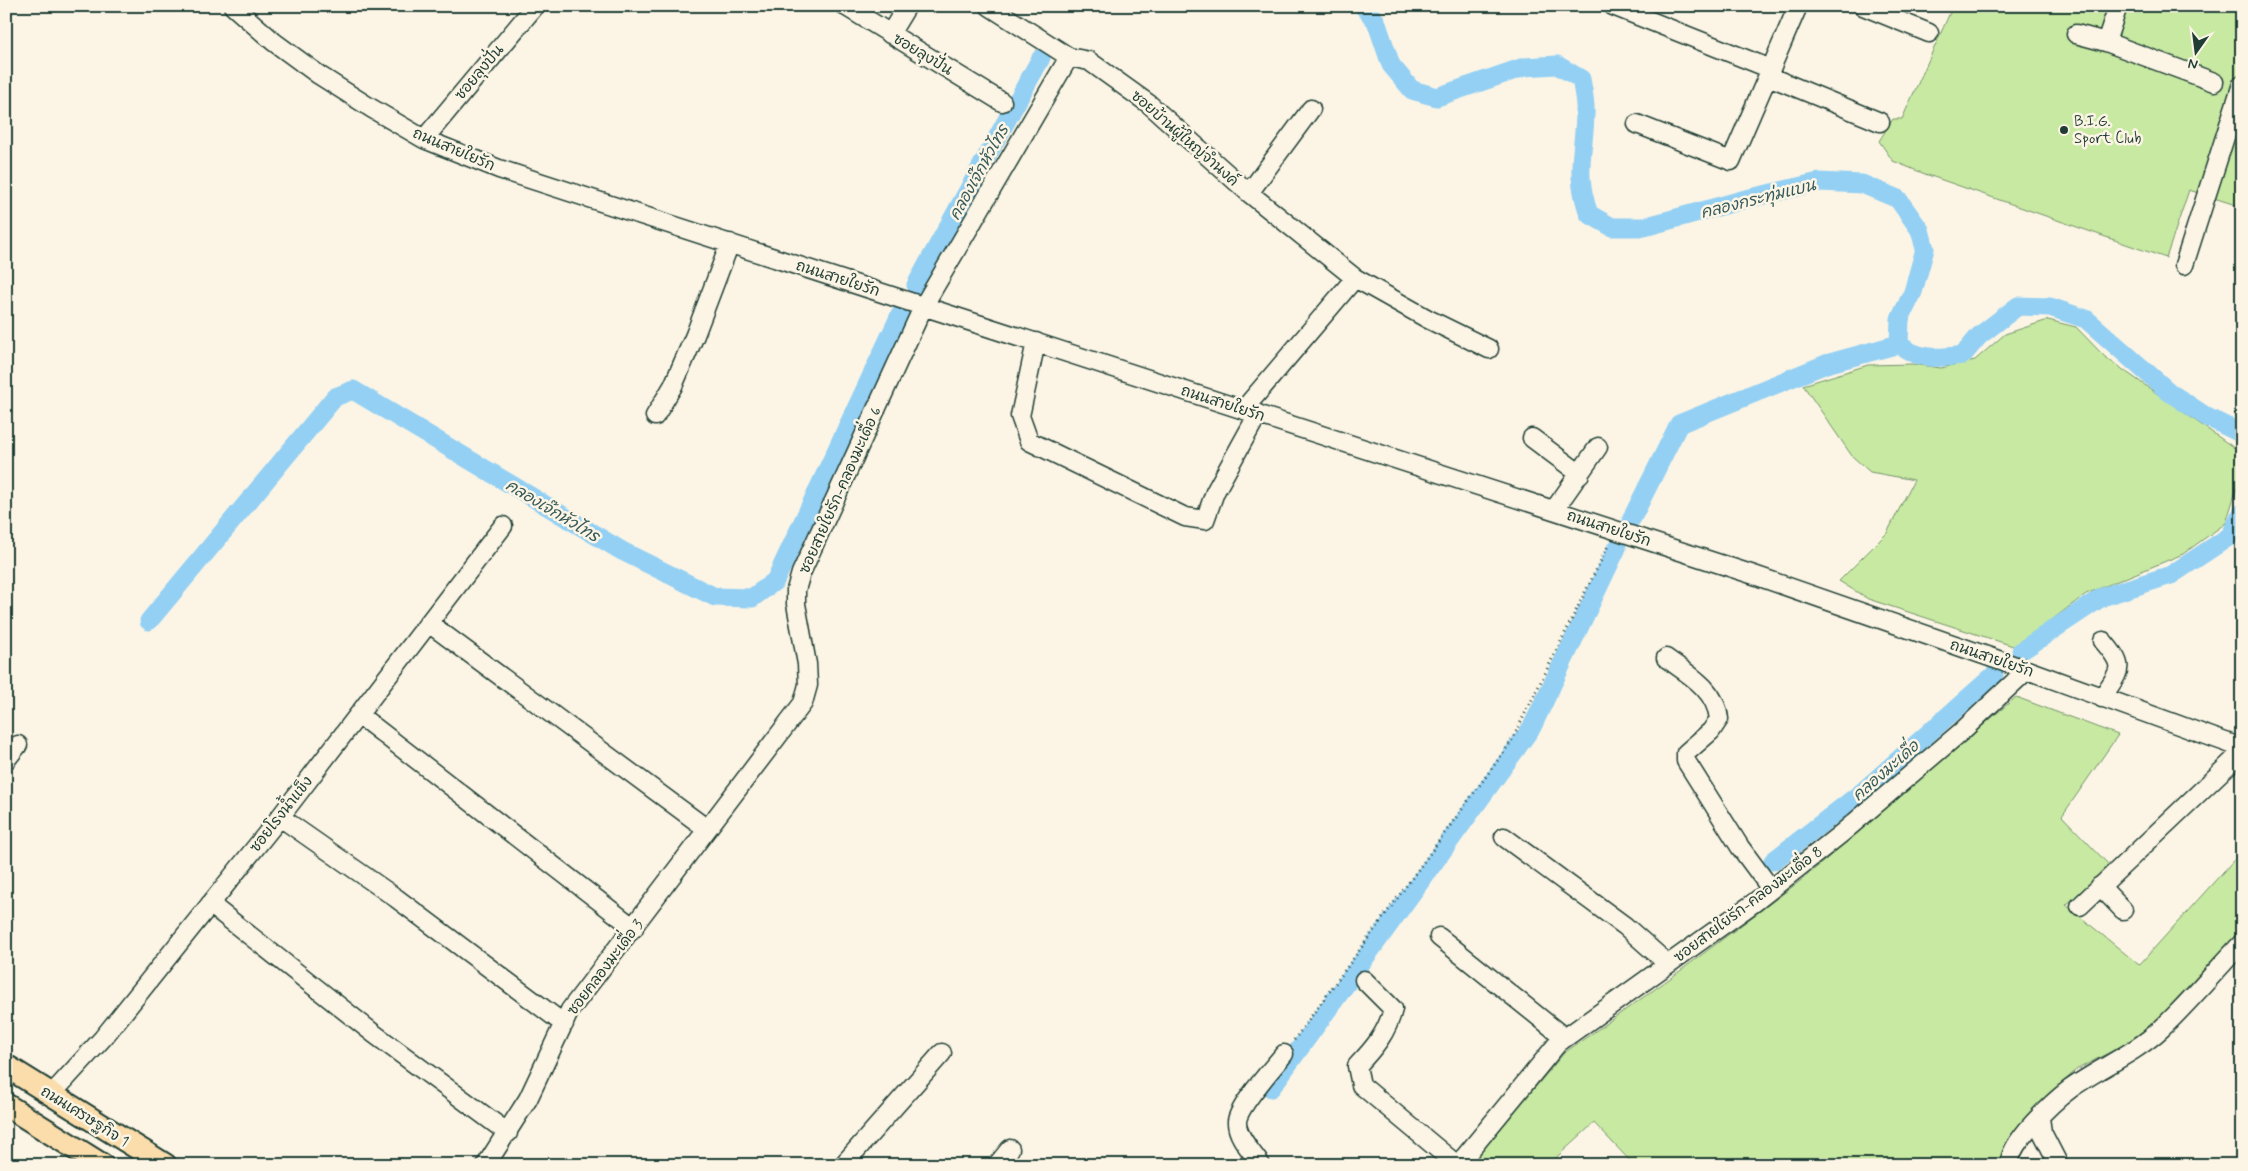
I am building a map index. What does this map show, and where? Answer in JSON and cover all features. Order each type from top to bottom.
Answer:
[{"type":"main road","name":"ถนนเศรษฐกิจ 1","points":[[6,1066],[165,1165]]},
{"type":"main road","points":[[6,1105],[102,1165]]},
{"type":"street","name":"ถนนสายใยรัก","points":[[233,6],[274,42],[319,75],[424,139],[499,169],[1754,575],[2027,670],[2242,750]]},
{"type":"street","name":"ซอยลุงปั่น","points":[[424,139],[535,6]]},
{"type":"street","name":"ซอยลุงปั่น","points":[[845,6],[1002,102]]},
{"type":"street","points":[[890,34],[907,6]]},
{"type":"street","name":"ซอยบ้านผู้ใหญ่จำนงค์","points":[[989,6],[1069,57],[1088,61],[1149,104],[1249,193],[1355,278],[1428,319],[1489,349]]},
{"type":"street","points":[[1613,6],[1769,72],[1880,122]]},
{"type":"street","points":[[1638,124],[1732,161],[1798,6]]},
{"type":"street","points":[[1863,6],[1929,33]]},
{"type":"street","points":[[2106,42],[2118,6]]},
{"type":"street","points":[[2076,34],[2106,42],[2214,82]]},
{"type":"street","points":[[924,305],[1069,57]]},
{"type":"street","points":[[2184,265],[2242,84]]},
{"type":"street","points":[[1249,193],[1312,109]]},
{"type":"street","points":[[655,416],[673,386],[730,243]]},
{"type":"street","points":[[1036,342],[1020,416],[1029,440],[1185,517],[1205,520],[1215,492],[1251,412],[1355,278]]},
{"type":"street","name":"ซอยสายใยรัก-คลองมะเดื่อ 6","points":[[707,829],[802,703],[808,684],[807,664],[796,604],[801,572],[924,305]]},
{"type":"street","points":[[1532,438],[1580,474]]},
{"type":"street","points":[[1554,510],[1598,447]]},
{"type":"street","name":"ซอยโรงน้ำแข็ง","points":[[51,1094],[103,1038],[280,817],[430,624],[503,526]]},
{"type":"street","points":[[430,624],[707,829]]},
{"type":"street","points":[[2102,641],[2118,658],[2119,667],[2102,698]]},
{"type":"street","points":[[1666,658],[1704,687],[1718,709],[1719,719],[1711,730],[1686,753],[1686,761],[1740,847],[1771,889]]},
{"type":"street","name":"ซอยสายใยรัก-คลองมะเดื่อ 8","points":[[1457,1165],[1558,1044],[1771,889],[1842,833],[1962,731],[2027,670]]},
{"type":"street","points":[[359,715],[634,928]]},
{"type":"street","points":[[6,760],[18,745]]},
{"type":"street","points":[[2080,906],[2242,750]]},
{"type":"street","points":[[280,817],[396,898],[564,1024]]},
{"type":"street","name":"ซอยคลองมะเดื่อ 3","points":[[486,1165],[528,1099],[570,1010],[634,928],[707,829]]},
{"type":"street","points":[[1504,837],[1625,926],[1668,964]]},
{"type":"street","points":[[2100,886],[2124,910]]},
{"type":"street","points":[[210,904],[373,1032],[508,1133]]},
{"type":"street","points":[[1440,937],[1565,1038]]},
{"type":"street","points":[[2010,1165],[2010,1160],[2018,1141],[2047,1108],[2070,1089],[2123,1058],[2162,1028],[2242,943]]},
{"type":"street","points":[[1364,980],[1393,1009],[1390,1023],[1380,1041],[1357,1066],[1361,1085],[1457,1165]]},
{"type":"street","points":[[843,1165],[942,1053]]},
{"type":"street","points":[[1262,1165],[1242,1138],[1237,1122],[1241,1108],[1284,1054]]},
{"type":"street","points":[[2040,1118],[2042,1132],[2059,1165]]},
{"type":"street","points":[[997,1165],[1010,1149]]},
{"type":"path","points":[[1284,1054],[1512,742],[1615,530]]},
{"type":"green space","name":"B.I.G. Sport Club","points":[[1953,6],[2242,6],[2242,207],[2189,190],[2166,258],[1925,174],[1893,161],[1879,141],[1893,119],[1902,119]]},
{"type":"green space","points":[[2048,320],[2076,327],[2105,357],[2240,452],[2238,484],[2226,523],[2183,554],[2086,594],[2016,647],[1868,599],[1839,581],[1887,533],[1914,480],[1870,472],[1852,456],[1803,385],[1868,365],[1912,364],[1941,368],[1975,360],[2005,334]]},
{"type":"green space","points":[[2016,697],[2118,735],[2062,816],[2110,866],[2066,905],[2139,965],[2242,851],[2242,940],[2219,953],[2144,1034],[2076,1070],[2017,1127],[2001,1165],[1634,1165],[1594,1123],[1548,1165],[1489,1165],[1477,1157],[1564,1053],[1672,977],[1804,878]]},
{"type":"waterway","name":"คลองกระทุ่มแบน","points":[[1363,6],[1376,21],[1391,65],[1412,90],[1437,97],[1524,67],[1557,65],[1581,79],[1585,105],[1581,164],[1584,199],[1589,214],[1612,227],[1644,227],[1746,199],[1819,182],[1862,184],[1898,199],[1920,230],[1925,249],[1913,292],[1900,319],[1899,344],[1906,349],[1922,356],[1930,357],[1963,355],[1979,336],[2018,306],[2050,307],[2086,319],[2169,392],[2207,417],[2242,434]]},
{"type":"waterway","name":"คลองเจ๊กหัวไทร","points":[[916,285],[1041,58]]},
{"type":"waterway","name":"คลองเจ๊กหัวไทร","points":[[149,621],[335,397],[353,390],[622,551],[715,597],[752,598],[775,581],[900,315]]},
{"type":"waterway","points":[[1632,518],[1679,424],[1826,364],[1899,344]]},
{"type":"waterway","name":"คลองมะเดื่อ","points":[[2021,651],[2102,597],[2171,575],[2230,536],[2242,513]]},
{"type":"waterway","points":[[1271,1088],[1532,727],[1617,548]]},
{"type":"waterway","name":"คลองมะเดื่อ","points":[[1773,861],[1862,792],[1994,675]]},
{"type":"place","name":"B.I.G. Sport Club","points":[[2064,130]]}]
